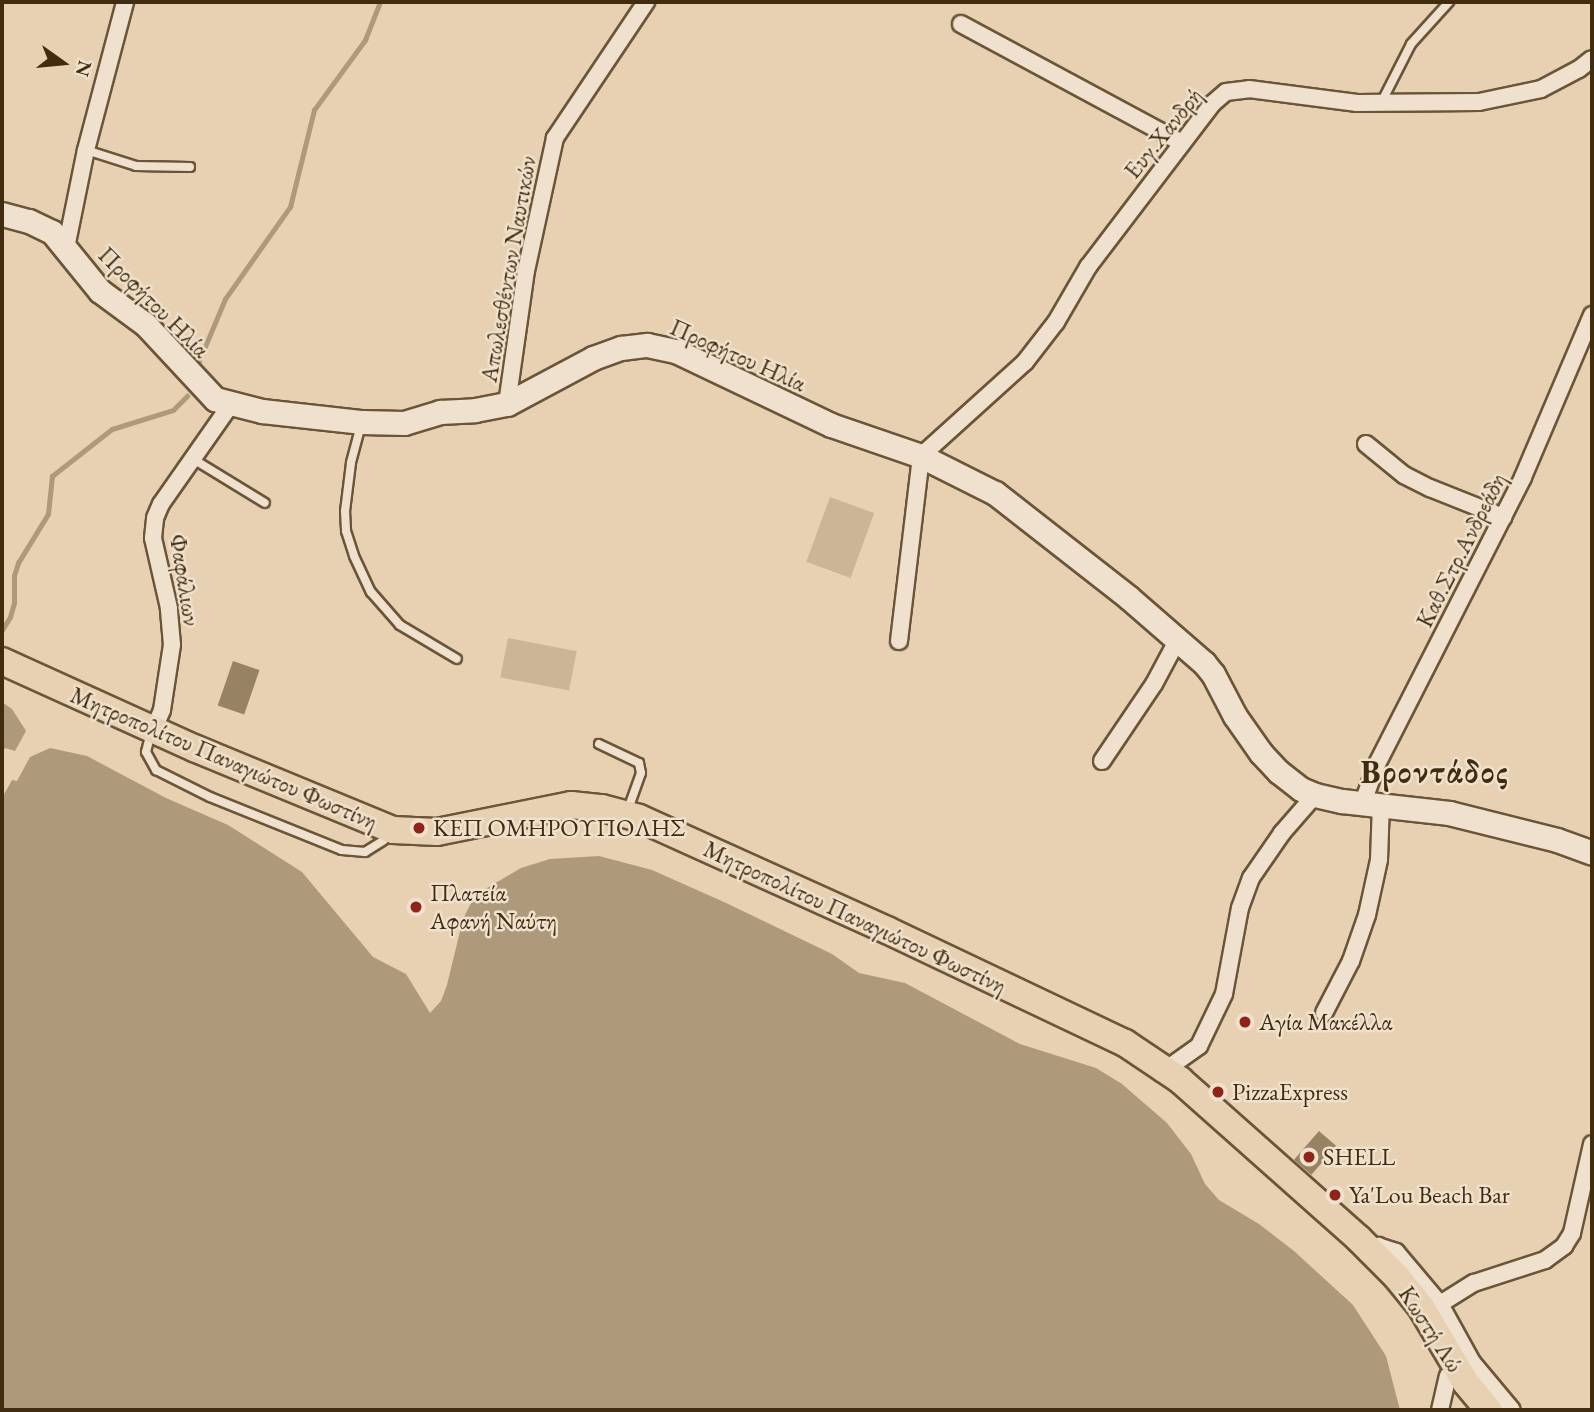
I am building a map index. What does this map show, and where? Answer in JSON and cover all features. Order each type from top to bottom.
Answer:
[{"type":"main road","name":"Μητροπολίτου Παναγιώτου Φωστίνη","points":[[2,662],[151,735],[384,839],[407,844],[440,844],[572,817],[598,819],[634,829],[880,939],[1161,1073]]},
{"type":"main road","name":"Μητροπολίτου Παναγιώτου Φωστίνη","points":[[2,674],[393,830],[438,832],[571,805],[626,814],[887,929],[1125,1043],[1367,1254]]},
{"type":"main road","name":"Κωστή Λώ","points":[[1367,1254],[1411,1313],[1448,1376],[1473,1410]]},
{"type":"main road","name":"Κωστή Λώ","points":[[1367,1254],[1421,1307],[1466,1384],[1489,1410]]},
{"type":"street","points":[[66,248],[86,150],[125,2]]},
{"type":"street","name":"Απωλεσθέντων Ναυτικών","points":[[507,404],[526,271],[555,138],[646,2]]},
{"type":"street","points":[[961,24],[1182,143]]},
{"type":"street","name":"Ευγ.Χανδρή","points":[[921,456],[1025,362],[1056,322],[1088,267],[1212,104],[1226,92],[1236,89],[1357,103],[1454,103],[1504,98],[1556,83],[1592,59]]},
{"type":"street","name":"Προφήτου Ηλία","points":[[2,214],[43,226],[66,248],[100,292],[145,324],[215,398],[262,411],[362,422],[404,423],[440,412],[475,410],[507,404],[602,354],[631,346],[657,346],[676,351],[831,425],[921,456],[995,494],[1178,639],[1213,674],[1235,716],[1261,753],[1279,772],[1315,795],[1449,813],[1557,840],[1592,853]]},
{"type":"street","name":"Καθ.Στρ.Ανδρεάδη","points":[[1324,1013],[1351,961],[1367,915],[1379,860],[1372,803],[1377,764],[1503,517],[1592,315]]},
{"type":"street","name":"Φαφάλιων","points":[[151,735],[162,710],[172,645],[169,608],[152,531],[161,504],[231,404]]},
{"type":"street","points":[[1366,444],[1404,475],[1503,517]]},
{"type":"street","points":[[898,641],[921,456]]},
{"type":"street","points":[[1102,761],[1154,684],[1178,639]]},
{"type":"street","points":[[1161,1073],[1199,1046],[1224,994],[1241,908],[1251,878],[1282,833],[1315,795]]},
{"type":"street","points":[[1440,1304],[1474,1283],[1545,1260],[1564,1246],[1572,1233],[1592,1144]]},
{"type":"street","points":[[1367,1254],[1384,1246],[1396,1252],[1440,1304],[1478,1370],[1512,1410]]},
{"type":"street","points":[[1440,1410],[1448,1376]]},
{"type":"lane","points":[[1381,103],[1411,44],[1449,2]]},
{"type":"lane","points":[[86,150],[136,166],[190,167]]},
{"type":"lane","points":[[362,422],[351,463],[345,512],[346,531],[354,556],[371,592],[400,625],[457,659]]},
{"type":"lane","points":[[193,459],[265,503]]},
{"type":"lane","points":[[599,744],[634,760],[641,768],[626,814]]},
{"type":"shaded area","points":[[830,497],[874,513],[851,578],[806,562]]},
{"type":"shaded area","points":[[508,638],[577,651],[569,691],[500,677]]},
{"type":"shaded area","points":[[2,702],[12,709],[26,731],[15,751],[5,748],[2,754]]},
{"type":"shaded area","points":[[50,748],[87,756],[166,798],[228,825],[302,872],[373,957],[406,974],[430,1013],[441,1001],[463,919],[475,895],[521,868],[550,859],[599,856],[652,870],[832,954],[859,973],[905,983],[1020,1044],[1096,1068],[1122,1084],[1167,1123],[1191,1154],[1205,1184],[1219,1200],[1259,1224],[1294,1251],[1353,1305],[1386,1356],[1400,1410],[2,1410],[2,798],[12,780],[17,781],[30,757]]},
{"type":"building","points":[[233,661],[259,670],[244,715],[218,705]]},
{"type":"building","points":[[1319,1131],[1336,1146],[1311,1175],[1294,1160]]},
{"type":"waterway","points":[[196,368],[225,299],[290,207],[314,110],[365,40],[380,2]]},
{"type":"waterway","points":[[2,630],[14,603],[14,576],[18,563],[48,514],[52,476],[112,429],[173,410],[187,396]]},
{"type":"place","name":"ΚΕΠ ΟΜΗΡΟΥΠΟΛΗΣ","points":[[419,828]]},
{"type":"place","name":"Πλατεία Αφανή Ναύτη","points":[[416,907]]},
{"type":"place","name":"Αγία Μακέλλα","points":[[1245,1022]]},
{"type":"place","name":"PizzaExpress","points":[[1218,1092]]},
{"type":"place","name":"SHELL","points":[[1309,1157]]},
{"type":"place","name":"Ya'Lou Beach Bar","points":[[1335,1195]]},
{"type":"district","name":"Βροντάδος","points":[[1435,772]]}]
